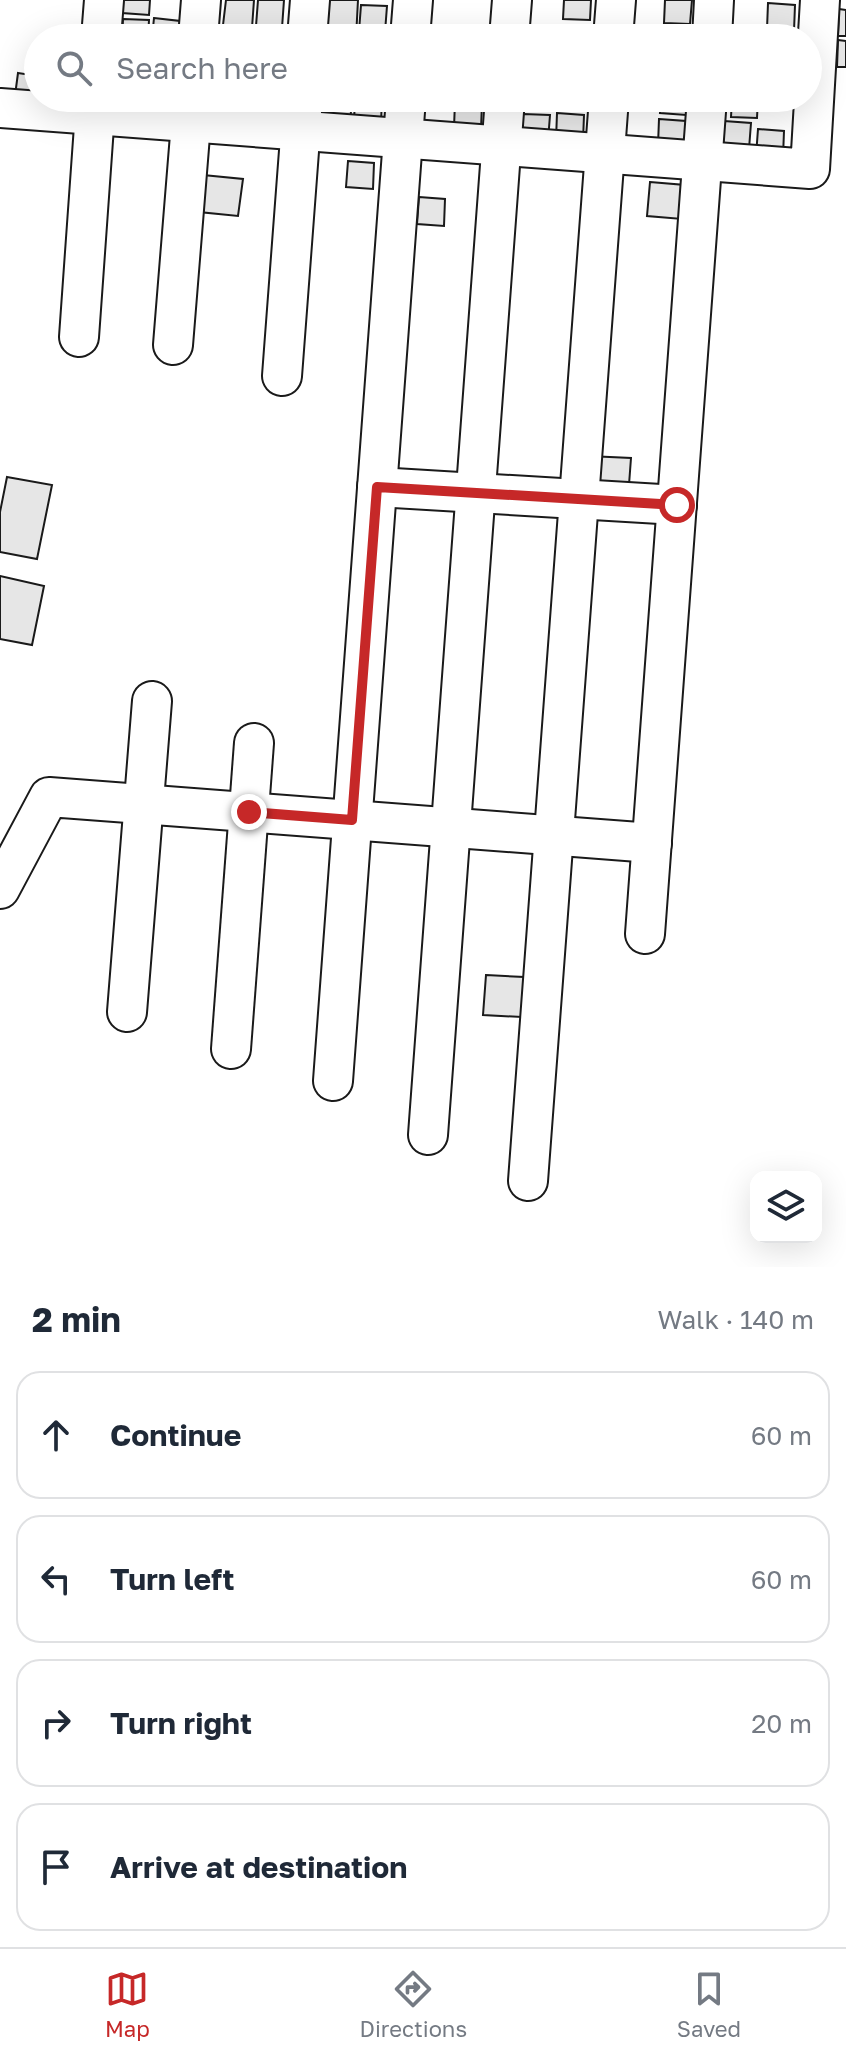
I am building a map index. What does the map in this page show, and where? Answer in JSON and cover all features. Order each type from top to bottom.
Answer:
[{"type":"street","points":[[102,24],[104,0]]},
{"type":"street","points":[[199,24],[201,0]]},
{"type":"street","points":[[308,24],[310,0]]},
{"type":"street","points":[[411,24],[413,0]]},
{"type":"street","points":[[510,24],[512,0]]},
{"type":"street","points":[[614,24],[616,0]]},
{"type":"street","points":[[713,24],[714,0]]},
{"type":"street","points":[[819,24],[820,0]]},
{"type":"street","points":[[0,108],[24,108]]},
{"type":"street","points":[[79,337],[96,112]]},
{"type":"street","points":[[173,345],[192,112]]},
{"type":"street","points":[[247,112],[302,114],[403,139],[810,169],[813,112]]},
{"type":"street","points":[[333,1081],[405,112]]},
{"type":"street","points":[[428,1135],[504,112]]},
{"type":"street","points":[[528,1181],[608,112]]},
{"type":"street","points":[[645,934],[706,112]]},
{"type":"street","points":[[282,376],[302,114]]},
{"type":"street","points":[[377,487],[677,505]]},
{"type":"street","points":[[127,1012],[152,701]]},
{"type":"street","points":[[231,1049],[254,743]]},
{"type":"street","points":[[0,889],[49,797],[652,843]]},
{"type":"building","points":[[123,0],[150,0],[149,15],[122,13]]},
{"type":"building","points":[[226,0],[254,0],[252,24],[223,24]]},
{"type":"building","points":[[258,0],[284,0],[282,24],[256,24]]},
{"type":"building","points":[[329,0],[358,0],[357,24],[328,24]]},
{"type":"building","points":[[564,0],[591,0],[590,20],[563,19]]},
{"type":"building","points":[[665,0],[692,0],[690,24],[664,23]]},
{"type":"building","points":[[768,3],[795,5],[794,24],[767,24]]},
{"type":"building","points":[[361,5],[387,6],[386,24],[360,24]]},
{"type":"building","points":[[839,9],[846,10],[846,36],[838,36]]},
{"type":"building","points":[[154,18],[180,21],[180,24],[153,24]]},
{"type":"building","points":[[123,19],[149,20],[149,24],[123,24]]},
{"type":"building","points":[[838,40],[846,41],[846,67],[837,67]]},
{"type":"building","points":[[18,73],[24,74],[24,101],[14,103]]},
{"type":"building","points":[[218,112],[245,112],[245,118],[217,117]]},
{"type":"building","points":[[250,112],[275,112],[274,121],[249,118]]},
{"type":"building","points":[[321,112],[351,112],[350,124],[321,122]]},
{"type":"building","points":[[354,112],[381,112],[381,123],[354,122]]},
{"type":"building","points":[[455,112],[482,112],[481,129],[454,128]]},
{"type":"building","points":[[660,112],[686,112],[686,115]]},
{"type":"building","points":[[731,112],[757,112],[757,118],[731,117]]},
{"type":"building","points":[[557,113],[584,115],[583,141],[556,140]]},
{"type":"building","points":[[523,114],[550,115],[548,141],[522,140]]},
{"type":"building","points":[[659,119],[686,121],[684,147],[658,145]]},
{"type":"building","points":[[724,121],[751,123],[749,149],[723,148]]},
{"type":"building","points":[[758,129],[784,131],[783,157],[756,156]]},
{"type":"building","points":[[348,161],[374,163],[373,189],[346,187]]},
{"type":"building","points":[[203,175],[243,179],[238,216],[199,212]]},
{"type":"building","points":[[650,182],[685,185],[682,219],[647,216]]},
{"type":"building","points":[[419,197],[445,199],[444,226],[417,224]]},
{"type":"building","points":[[588,456],[631,458],[628,498],[586,495]]},
{"type":"building","points":[[7,477],[52,485],[37,559],[0,552],[0,512]]},
{"type":"building","points":[[0,576],[44,586],[32,645],[0,639]]},
{"type":"building","points":[[486,975],[524,977],[522,1017],[483,1015]]},
{"type":"route","points":[[249,812],[352,820],[377,487],[677,505]]}]
